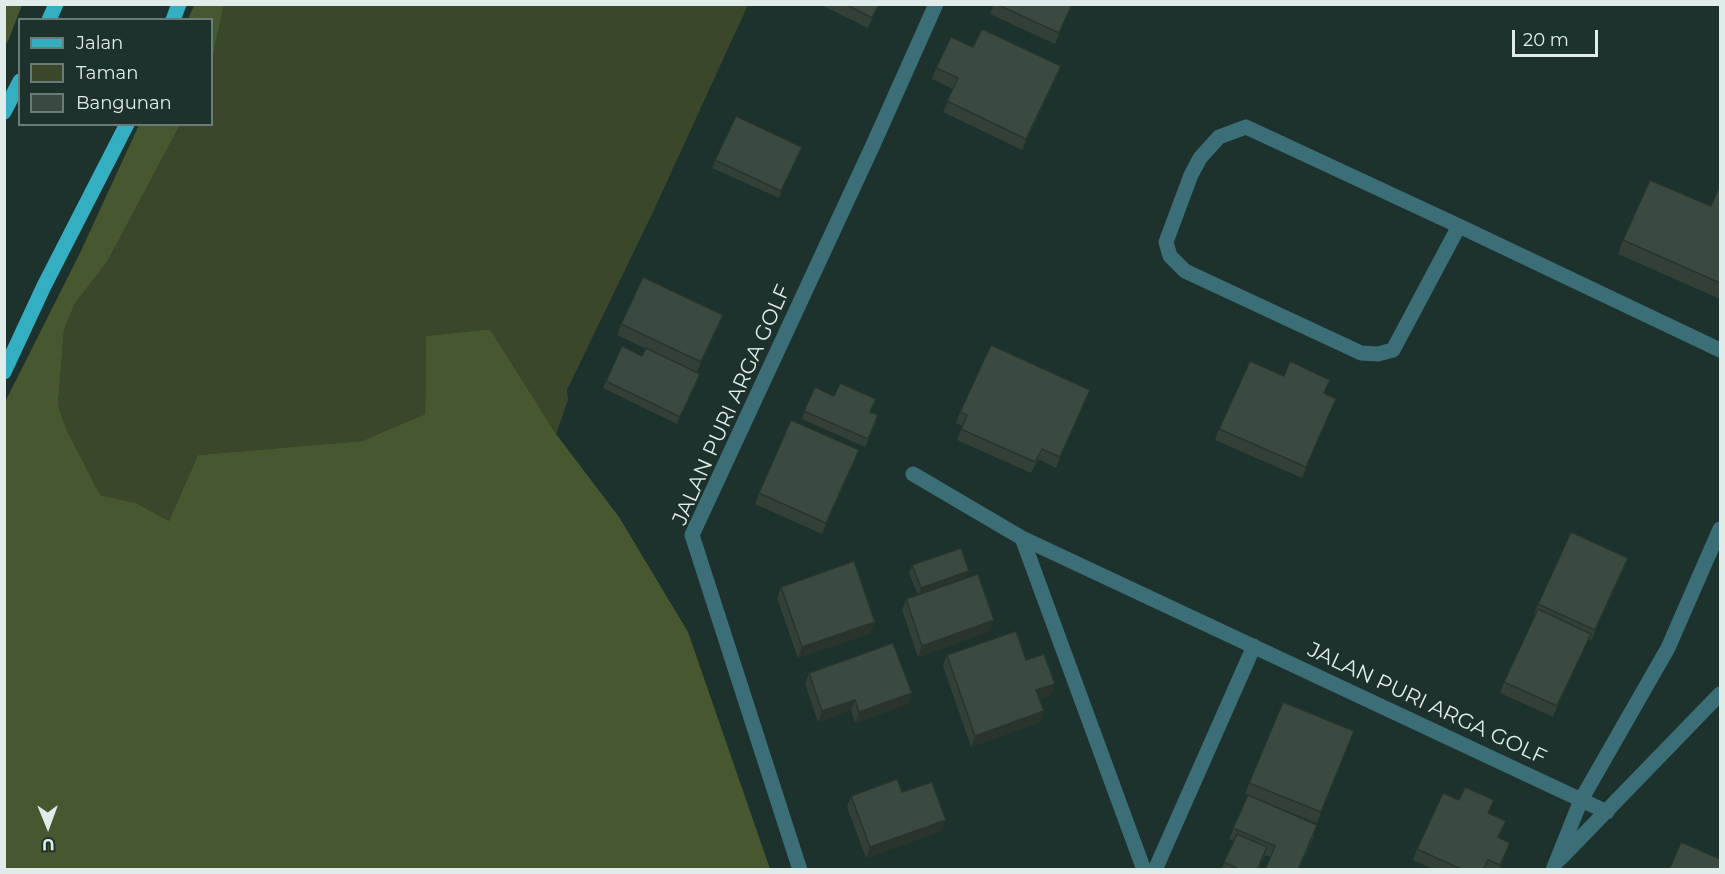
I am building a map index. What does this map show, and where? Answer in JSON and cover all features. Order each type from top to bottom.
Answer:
[{"type":"main road","points":[[50,18],[56,4]]},
{"type":"main road","points":[[4,112],[18,85]]},
{"type":"main road","points":[[4,372],[44,286],[126,126]]},
{"type":"street","name":"JALAN PURI ARGA GOLF","points":[[800,870],[692,535],[936,4]]},
{"type":"street","points":[[1459,226],[1393,350],[1378,354],[1362,353],[1185,271],[1170,256],[1166,242],[1191,175],[1200,158],[1219,137],[1246,127],[1459,226],[1720,350]]},
{"type":"street","name":"JALAN PURI ARGA GOLF","points":[[913,474],[1022,538],[1607,812]]},
{"type":"street","points":[[1555,866],[1581,800],[1668,648],[1720,529]]},
{"type":"street","points":[[1022,538],[1144,870]]},
{"type":"street","points":[[1155,870],[1254,646]]},
{"type":"street","points":[[1555,866],[1720,694]]},
{"type":"green space","points":[[5,4],[22,5],[5,45]]},
{"type":"green space","points":[[195,4],[224,5],[213,54],[213,18],[188,18]]},
{"type":"green space","points":[[224,5],[748,5],[653,212],[567,390],[568,400],[556,434],[490,329],[426,336],[425,414],[362,441],[198,455],[169,521],[136,503],[100,495],[66,430],[58,405],[64,328],[75,303],[107,262],[179,126],[213,126],[213,54]]},
{"type":"green space","points":[[139,126],[179,126],[107,262],[75,303],[64,329],[58,405],[66,429],[100,495],[136,503],[169,521],[198,455],[362,441],[425,414],[426,336],[490,329],[556,434],[619,517],[688,632],[770,869],[5,869],[5,402],[80,253]]},
{"type":"building","points":[[845,4],[879,4],[872,18]]},
{"type":"building","points":[[996,4],[1072,4],[1059,33]]},
{"type":"building","points":[[982,29],[1061,66],[1026,139],[947,101],[958,78],[936,68],[951,37],[973,47]]},
{"type":"building","points":[[736,116],[802,147],[781,191],[715,160]]},
{"type":"building","points":[[1650,180],[1711,206],[1720,185],[1720,283],[1623,240]]},
{"type":"building","points":[[643,277],[723,315],[701,362],[621,324]]},
{"type":"building","points":[[991,345],[1090,390],[1060,457],[1042,449],[1035,462],[961,429],[967,415],[960,412]]},
{"type":"building","points":[[622,346],[642,356],[646,348],[700,374],[680,417],[606,381]]},
{"type":"building","points":[[1250,361],[1284,376],[1290,361],[1330,380],[1324,393],[1336,399],[1306,467],[1219,429]]},
{"type":"building","points":[[840,383],[876,399],[870,412],[878,415],[868,439],[804,411],[815,387],[834,396]]},
{"type":"building","points":[[791,420],[859,450],[826,523],[759,493]]},
{"type":"building","points":[[1571,532],[1628,558],[1595,630],[1538,604]]},
{"type":"building","points":[[961,548],[969,571],[921,588],[912,565]]},
{"type":"building","points":[[854,561],[875,622],[802,647],[781,587]]},
{"type":"building","points":[[978,574],[994,620],[922,646],[906,599]]},
{"type":"building","points":[[1538,609],[1591,634],[1557,706],[1504,682]]},
{"type":"building","points":[[1016,631],[1026,660],[1044,654],[1055,684],[1036,690],[1044,711],[975,736],[947,655]]},
{"type":"building","points":[[893,643],[912,693],[859,712],[855,700],[822,711],[809,673]]},
{"type":"building","points":[[1283,702],[1354,731],[1321,812],[1249,783]]},
{"type":"building","points":[[897,779],[902,792],[932,782],[946,820],[870,847],[851,796]]},
{"type":"building","points":[[1465,787],[1494,800],[1488,813],[1506,821],[1498,837],[1510,843],[1500,865],[1488,860],[1483,870],[1463,870],[1417,849],[1443,793],[1459,800]]},
{"type":"building","points":[[1248,795],[1317,825],[1298,870],[1265,870],[1275,846],[1233,828]]},
{"type":"building","points":[[1237,834],[1267,847],[1257,870],[1240,870],[1224,862]]},
{"type":"building","points":[[1681,842],[1720,859],[1720,870],[1669,870]]}]
